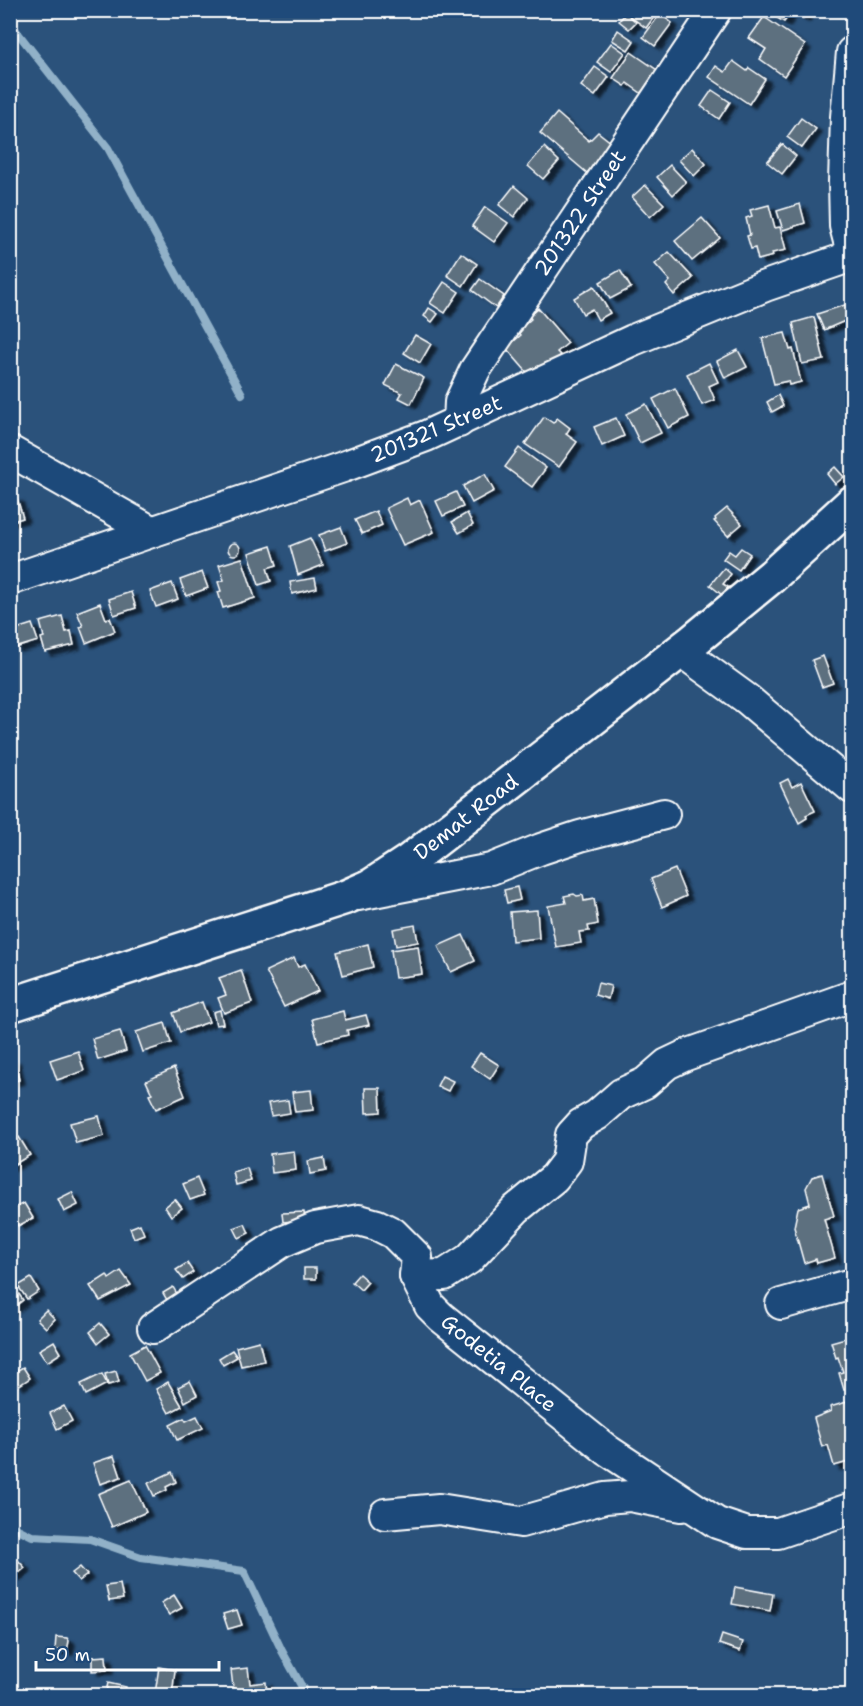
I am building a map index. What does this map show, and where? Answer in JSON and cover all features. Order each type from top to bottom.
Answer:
[{"type":"street","name":"201322 Street","points":[[459,422],[460,402],[475,370],[716,10]]},
{"type":"street","points":[[852,52],[846,117],[844,183],[845,226],[852,254]]},
{"type":"street","name":"201321 Street","points":[[10,580],[343,468],[459,422],[633,340],[765,286],[852,254]]},
{"type":"street","points":[[10,451],[151,531]]},
{"type":"street","name":"Demat Road","points":[[10,1005],[346,897],[371,886],[409,861],[681,651],[772,576],[852,503]]},
{"type":"street","points":[[681,651],[747,699],[852,788]]},
{"type":"street","points":[[346,897],[491,869],[580,836],[664,814]]},
{"type":"street","points":[[415,1276],[444,1275],[469,1259],[516,1209],[554,1178],[567,1161],[570,1135],[576,1128],[597,1115],[621,1094],[645,1083],[667,1064],[686,1055],[852,996]]},
{"type":"street","name":"Godetia Place","points":[[153,1328],[282,1242],[315,1228],[359,1220],[393,1233],[417,1257],[415,1276],[430,1306],[441,1317],[607,1449],[717,1523],[747,1533],[778,1533],[852,1508]]},
{"type":"street","points":[[781,1304],[852,1284]]},
{"type":"street","points":[[385,1514],[438,1509],[521,1522],[599,1499],[630,1496],[693,1508]]},
{"type":"building","points":[[630,10],[654,10],[657,13],[646,28],[627,14]]},
{"type":"building","points":[[770,10],[808,10],[803,18],[792,11],[784,22],[769,13]]},
{"type":"building","points":[[626,13],[636,22],[629,29],[619,21]]},
{"type":"building","points":[[660,14],[672,23],[655,46],[643,37]]},
{"type":"building","points":[[764,17],[805,45],[784,76],[760,59],[766,49],[749,38]]},
{"type":"building","points":[[618,30],[634,41],[628,50],[612,40]]},
{"type":"building","points":[[611,43],[625,53],[611,72],[597,62]]},
{"type":"building","points":[[631,52],[657,70],[641,93],[627,83],[625,86],[613,78]]},
{"type":"building","points":[[733,61],[747,71],[749,68],[765,79],[749,104],[709,77],[716,66],[725,72]]},
{"type":"building","points":[[595,67],[609,77],[595,96],[581,86]]},
{"type":"building","points":[[712,90],[730,102],[719,119],[701,106]]},
{"type":"building","points":[[557,113],[589,141],[598,132],[612,143],[587,173],[540,133]]},
{"type":"building","points":[[801,118],[816,129],[802,148],[787,137]]},
{"type":"building","points":[[782,144],[796,156],[782,174],[767,162]]},
{"type":"building","points":[[544,147],[559,161],[543,179],[528,166]]},
{"type":"building","points":[[692,148],[706,164],[694,176],[679,160]]},
{"type":"building","points":[[670,165],[686,182],[673,195],[657,177]]},
{"type":"building","points":[[645,185],[664,204],[650,217],[632,197]]},
{"type":"building","points":[[514,186],[528,198],[514,217],[499,205]]},
{"type":"building","points":[[800,204],[805,223],[783,230],[777,211]]},
{"type":"building","points":[[769,205],[775,228],[780,227],[786,250],[772,253],[773,256],[758,260],[755,248],[751,249],[747,236],[750,235],[746,218],[752,216],[750,210]]},
{"type":"building","points":[[485,207],[508,223],[494,242],[472,226]]},
{"type":"building","points":[[702,218],[720,238],[692,261],[675,241]]},
{"type":"building","points":[[669,252],[693,278],[674,295],[666,285],[670,281],[655,264]]},
{"type":"building","points":[[461,253],[477,264],[463,286],[447,275]]},
{"type":"building","points":[[620,270],[631,288],[610,299],[600,282]]},
{"type":"building","points":[[480,279],[504,296],[496,308],[472,290]]},
{"type":"building","points":[[444,282],[459,292],[445,313],[430,303]]},
{"type":"building","points":[[594,286],[610,313],[598,320],[592,309],[583,314],[574,298]]},
{"type":"building","points":[[848,304],[852,318],[824,330],[817,314]]},
{"type":"building","points":[[429,308],[438,314],[432,322],[424,316]]},
{"type":"building","points":[[538,308],[568,343],[557,352],[562,357],[532,378],[506,348],[521,335],[519,333],[522,330],[520,329],[531,319],[529,316]]},
{"type":"building","points":[[814,317],[824,360],[802,364],[793,323]]},
{"type":"building","points":[[785,333],[790,350],[793,349],[801,382],[789,385],[788,381],[774,384],[762,338]]},
{"type":"building","points":[[415,335],[431,344],[420,363],[404,353]]},
{"type":"building","points":[[738,350],[747,367],[725,378],[717,361]]},
{"type":"building","points":[[709,363],[718,382],[709,386],[715,400],[702,405],[687,374]]},
{"type":"building","points":[[396,364],[424,378],[411,404],[399,398],[402,393],[385,385]]},
{"type":"building","points":[[675,388],[689,417],[668,428],[653,399]]},
{"type":"building","points":[[778,395],[783,406],[772,412],[767,402]]},
{"type":"building","points":[[646,404],[661,433],[640,443],[626,414]]},
{"type":"building","points":[[544,417],[553,423],[557,418],[570,428],[566,434],[577,442],[559,467],[525,444]]},
{"type":"building","points":[[616,418],[624,436],[602,446],[594,427]]},
{"type":"building","points":[[519,448],[546,468],[532,487],[505,467]]},
{"type":"building","points":[[835,467],[844,477],[835,484],[827,474]]},
{"type":"building","points":[[485,474],[494,491],[472,503],[463,486]]},
{"type":"building","points":[[456,492],[463,507],[443,516],[436,501]]},
{"type":"building","points":[[17,498],[23,518],[10,522],[10,499]]},
{"type":"building","points":[[407,498],[410,505],[420,500],[434,532],[403,545],[386,508]]},
{"type":"building","points":[[727,508],[742,524],[728,536],[714,521]]},
{"type":"building","points":[[376,511],[382,525],[362,534],[355,520]]},
{"type":"building","points":[[467,513],[473,525],[459,533],[452,522]]},
{"type":"building","points":[[341,527],[347,543],[325,551],[319,535]]},
{"type":"building","points":[[310,538],[323,565],[298,575],[290,546]]},
{"type":"building","points":[[236,543],[240,549],[236,555],[232,555],[228,547]]},
{"type":"building","points":[[271,546],[277,565],[267,568],[271,581],[259,585],[249,553]]},
{"type":"building","points":[[741,548],[750,554],[739,570],[723,559],[729,551],[735,555]]},
{"type":"building","points":[[242,558],[255,598],[223,608],[218,592],[221,591],[218,582],[224,580],[219,565]]},
{"type":"building","points":[[724,568],[731,574],[723,584],[728,587],[722,595],[710,585]]},
{"type":"building","points":[[202,572],[208,588],[186,596],[180,580]]},
{"type":"building","points":[[315,578],[317,588],[292,594],[290,582]]},
{"type":"building","points":[[172,583],[178,599],[156,607],[150,591]]},
{"type":"building","points":[[131,592],[136,608],[114,615],[109,599]]},
{"type":"building","points":[[100,603],[106,619],[110,618],[115,631],[86,643],[80,627],[83,626],[77,612]]},
{"type":"building","points":[[62,616],[66,632],[71,631],[74,645],[45,652],[40,622]]},
{"type":"building","points":[[32,624],[38,641],[15,648],[10,631]]},
{"type":"building","points":[[823,656],[833,683],[822,687],[812,660]]},
{"type":"building","points":[[788,779],[792,787],[801,782],[815,811],[806,815],[807,818],[799,823],[780,783]]},
{"type":"building","points":[[675,869],[686,896],[662,907],[651,879]]},
{"type":"building","points":[[517,887],[520,900],[507,903],[504,890]]},
{"type":"building","points":[[583,895],[584,901],[594,899],[598,924],[588,926],[589,931],[579,932],[581,943],[556,947],[548,906],[566,903],[564,896]]},
{"type":"building","points":[[537,910],[539,938],[512,941],[510,912]]},
{"type":"building","points":[[415,925],[418,942],[396,946],[393,929]]},
{"type":"building","points":[[463,935],[475,961],[451,972],[438,946]]},
{"type":"building","points":[[368,944],[373,967],[343,975],[337,952]]},
{"type":"building","points":[[418,946],[422,974],[395,978],[391,950]]},
{"type":"building","points":[[294,958],[298,967],[305,964],[318,991],[284,1007],[266,971]]},
{"type":"building","points":[[241,970],[252,1003],[224,1013],[218,998],[226,995],[219,978]]},
{"type":"building","points":[[598,983],[611,986],[608,999],[595,995]]},
{"type":"building","points":[[202,1002],[209,1022],[180,1032],[173,1013]]},
{"type":"building","points":[[220,1010],[223,1024],[216,1025],[213,1012]]},
{"type":"building","points":[[343,1011],[345,1020],[366,1015],[369,1025],[347,1030],[348,1035],[318,1042],[312,1019]]},
{"type":"building","points":[[165,1023],[171,1043],[143,1052],[136,1032]]},
{"type":"building","points":[[120,1031],[126,1051],[98,1060],[92,1039]]},
{"type":"building","points":[[78,1051],[84,1071],[57,1080],[50,1060]]},
{"type":"building","points":[[480,1053],[499,1065],[490,1079],[471,1066]]},
{"type":"building","points":[[14,1059],[19,1080],[10,1082],[10,1060]]},
{"type":"building","points":[[174,1068],[185,1096],[156,1109],[149,1095],[152,1094],[146,1081]]},
{"type":"building","points":[[442,1076],[453,1081],[448,1091],[437,1086]]},
{"type":"building","points":[[365,1088],[380,1088],[381,1112],[366,1113]]},
{"type":"building","points":[[311,1090],[313,1110],[295,1112],[292,1092]]},
{"type":"building","points":[[852,1095],[852,1125],[851,1125],[845,1097]]},
{"type":"building","points":[[288,1100],[290,1113],[271,1116],[268,1103]]},
{"type":"building","points":[[99,1116],[104,1136],[76,1143],[70,1123]]},
{"type":"building","points":[[19,1137],[30,1155],[10,1167],[10,1142]]},
{"type":"building","points":[[294,1151],[296,1170],[272,1173],[270,1154]]},
{"type":"building","points":[[324,1158],[326,1171],[310,1174],[308,1161]]},
{"type":"building","points":[[247,1168],[251,1181],[236,1185],[233,1172]]},
{"type":"building","points":[[822,1174],[834,1216],[824,1219],[835,1258],[817,1263],[816,1259],[804,1263],[794,1227],[798,1208],[810,1204],[806,1188],[812,1177]]},
{"type":"building","points":[[197,1178],[204,1195],[190,1200],[183,1184]]},
{"type":"building","points":[[72,1192],[78,1205],[64,1212],[58,1199]]},
{"type":"building","points":[[175,1199],[182,1208],[171,1216],[165,1207]]},
{"type":"building","points":[[24,1203],[33,1218],[18,1226],[10,1210]]},
{"type":"building","points":[[304,1212],[305,1220],[283,1222],[282,1213]]},
{"type":"building","points":[[140,1224],[144,1234],[134,1238],[130,1228]]},
{"type":"building","points":[[245,1224],[249,1233],[239,1238],[234,1228]]},
{"type":"building","points":[[187,1263],[193,1272],[183,1279],[176,1270]]},
{"type":"building","points":[[304,1268],[316,1268],[316,1279],[304,1279]]},
{"type":"building","points":[[121,1271],[131,1285],[100,1301],[90,1286],[107,1275],[109,1279]]},
{"type":"building","points":[[359,1274],[368,1282],[361,1290],[352,1282]]},
{"type":"building","points":[[31,1278],[39,1291],[27,1299],[18,1286]]},
{"type":"building","points":[[14,1287],[23,1300],[10,1310],[10,1289]]},
{"type":"building","points":[[173,1287],[181,1301],[171,1307],[163,1293]]},
{"type":"building","points":[[46,1310],[55,1319],[46,1328],[37,1319]]},
{"type":"building","points":[[100,1323],[109,1334],[98,1343],[90,1332]]},
{"type":"building","points":[[852,1331],[852,1388],[844,1390],[839,1373],[843,1372],[831,1342],[849,1337],[847,1332]]},
{"type":"building","points":[[54,1341],[61,1353],[47,1362],[39,1350]]},
{"type":"building","points":[[259,1341],[264,1361],[241,1366],[236,1347]]},
{"type":"building","points":[[145,1345],[160,1373],[145,1381],[130,1353]]},
{"type":"building","points":[[232,1350],[237,1357],[223,1365],[219,1358]]},
{"type":"building","points":[[23,1367],[30,1378],[18,1386],[11,1374]]},
{"type":"building","points":[[116,1371],[119,1382],[108,1385],[105,1374]]},
{"type":"building","points":[[102,1374],[107,1384],[86,1395],[81,1384]]},
{"type":"building","points":[[190,1381],[197,1395],[185,1402],[178,1387]]},
{"type":"building","points":[[168,1382],[182,1406],[169,1413],[156,1389]]},
{"type":"building","points":[[847,1402],[852,1421],[852,1461],[834,1466],[828,1445],[822,1447],[814,1418],[831,1411],[830,1407]]},
{"type":"building","points":[[64,1406],[72,1421],[57,1429],[50,1413]]},
{"type":"building","points":[[197,1416],[203,1428],[177,1440],[170,1425],[184,1418],[186,1421]]},
{"type":"building","points":[[114,1456],[121,1477],[100,1484],[93,1463]]},
{"type":"building","points":[[172,1472],[176,1482],[166,1487],[167,1490],[154,1496],[148,1483]]},
{"type":"building","points":[[131,1480],[146,1512],[112,1527],[98,1494]]},
{"type":"building","points":[[17,1559],[25,1568],[14,1577],[10,1572],[10,1564]]},
{"type":"building","points":[[80,1567],[87,1575],[79,1581],[72,1573]]},
{"type":"building","points":[[120,1584],[123,1599],[109,1601],[106,1586]]},
{"type":"building","points":[[735,1587],[773,1594],[770,1611],[732,1604]]},
{"type":"building","points":[[174,1595],[182,1608],[169,1615],[161,1603]]},
{"type":"building","points":[[237,1610],[242,1625],[228,1629],[223,1614]]},
{"type":"building","points":[[722,1635],[743,1642],[740,1651],[719,1644]]},
{"type":"building","points":[[56,1637],[67,1638],[69,1641],[67,1651],[55,1650]]},
{"type":"building","points":[[106,1656],[107,1670],[92,1671],[92,1657]]},
{"type":"building","points":[[159,1667],[175,1670],[172,1696],[155,1694]]},
{"type":"building","points":[[248,1668],[250,1684],[266,1682],[267,1696],[234,1696],[231,1670]]},
{"type":"building","points":[[108,1683],[126,1687],[124,1696],[105,1696]]},
{"type":"waterway","points":[[10,23],[108,148],[242,394]]},
{"type":"waterway","points":[[10,1525],[32,1536],[90,1539],[141,1557],[244,1571],[282,1651],[307,1696]]}]
